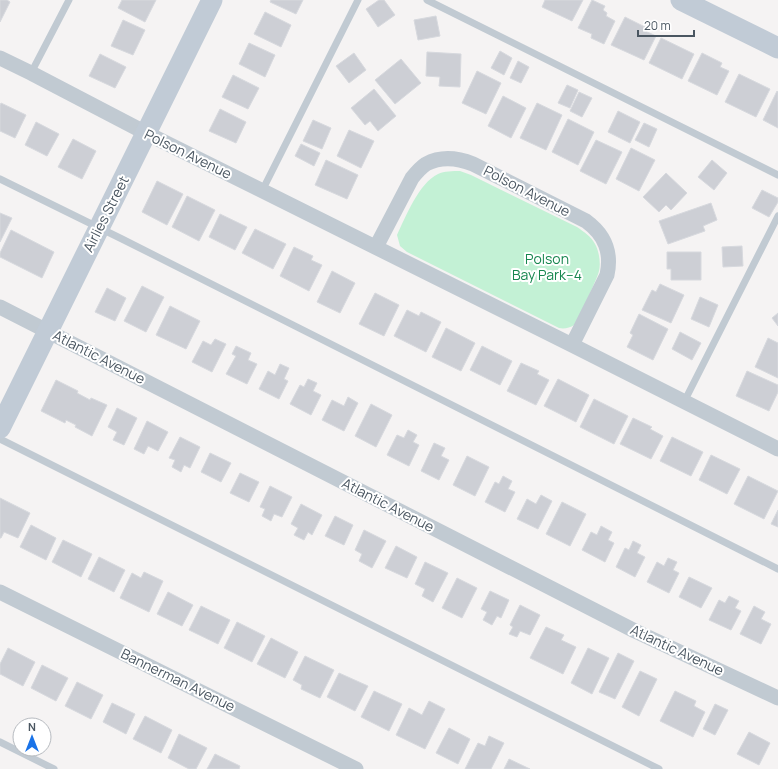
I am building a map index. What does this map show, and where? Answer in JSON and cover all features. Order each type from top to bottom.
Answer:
[{"type":"street","name":"Airlies Street","points":[[0,428],[212,0]]},
{"type":"street","points":[[681,0],[778,48]]},
{"type":"street","name":"Polson Avenue","points":[[0,58],[146,133],[572,345],[778,450]]},
{"type":"street","name":"Polson Avenue","points":[[376,247],[412,178],[425,164],[443,159],[468,162],[586,220],[600,233],[605,243],[609,266],[607,275],[572,345]]},
{"type":"street","name":"Atlantic Avenue","points":[[0,307],[635,631],[778,698]]},
{"type":"street","name":"Bannerman Avenue","points":[[0,592],[356,769]]},
{"type":"lane","points":[[31,73],[69,0]]},
{"type":"lane","points":[[262,191],[358,0]]},
{"type":"lane","points":[[427,0],[778,175]]},
{"type":"lane","points":[[0,179],[99,227],[778,569]]},
{"type":"lane","points":[[684,402],[778,216]]},
{"type":"lane","points":[[0,439],[659,769]]},
{"type":"lane","points":[[0,742],[54,769]]},
{"type":"green space","name":"Polson Bay Park–4","points":[[449,171],[460,171],[577,227],[587,234],[593,241],[598,250],[600,264],[599,271],[574,325],[567,328],[559,328],[407,252],[400,246],[397,235],[419,192],[431,178],[438,174]]},
{"type":"building","points":[[0,0],[7,0],[10,2],[0,22]]},
{"type":"building","points":[[122,0],[156,0],[145,22],[118,8]]},
{"type":"building","points":[[271,0],[303,0],[296,14],[270,2]]},
{"type":"building","points":[[379,0],[384,0],[395,15],[378,27],[366,9]]},
{"type":"building","points":[[545,0],[583,0],[572,21],[542,7]]},
{"type":"building","points":[[592,0],[605,6],[603,10],[607,13],[606,16],[615,21],[604,44],[591,38],[592,34],[578,28]]},
{"type":"building","points":[[265,12],[291,25],[281,47],[254,34]]},
{"type":"building","points":[[436,16],[440,36],[418,40],[414,20]]},
{"type":"building","points":[[625,17],[645,27],[643,30],[656,36],[644,60],[611,45]]},
{"type":"building","points":[[123,20],[145,30],[133,55],[111,46]]},
{"type":"building","points":[[661,38],[694,54],[682,79],[649,63]]},
{"type":"building","points":[[249,43],[275,55],[265,77],[239,64]]},
{"type":"building","points":[[500,51],[512,58],[504,75],[491,68]]},
{"type":"building","points":[[427,52],[461,54],[460,87],[439,86],[440,77],[426,76]]},
{"type":"building","points":[[354,53],[366,70],[349,83],[336,66]]},
{"type":"building","points":[[702,53],[722,63],[720,67],[729,71],[717,95],[688,81]]},
{"type":"building","points":[[100,54],[126,67],[115,88],[89,76]]},
{"type":"building","points":[[401,59],[421,83],[395,104],[375,80]]},
{"type":"building","points":[[518,61],[529,67],[521,83],[510,78]]},
{"type":"building","points":[[477,71],[501,83],[486,114],[462,103]]},
{"type":"building","points":[[739,74],[770,89],[756,117],[725,102]]},
{"type":"building","points":[[233,75],[259,88],[248,109],[222,97]]},
{"type":"building","points":[[567,85],[578,90],[570,108],[558,103]]},
{"type":"building","points":[[374,89],[396,116],[378,131],[370,121],[365,125],[351,108]]},
{"type":"building","points":[[777,91],[778,92],[778,128],[763,120]]},
{"type":"building","points":[[579,92],[592,98],[582,117],[570,111]]},
{"type":"building","points":[[503,96],[526,108],[511,138],[488,126]]},
{"type":"building","points":[[1,103],[26,115],[15,138],[0,131]]},
{"type":"building","points":[[537,103],[562,115],[546,150],[520,138]]},
{"type":"building","points":[[220,109],[246,122],[236,143],[209,131]]},
{"type":"building","points":[[618,111],[640,122],[630,143],[608,132]]},
{"type":"building","points":[[568,119],[594,132],[578,165],[552,152]]},
{"type":"building","points":[[313,120],[331,128],[322,149],[303,141]]},
{"type":"building","points":[[36,122],[59,134],[47,156],[25,145]]},
{"type":"building","points":[[644,123],[657,129],[649,147],[635,140]]},
{"type":"building","points":[[349,130],[374,141],[361,168],[337,156]]},
{"type":"building","points":[[73,139],[96,151],[82,179],[58,167]]},
{"type":"building","points":[[596,140],[622,152],[606,184],[580,171]]},
{"type":"building","points":[[301,144],[320,153],[314,166],[295,156]]},
{"type":"building","points":[[631,148],[655,160],[639,191],[616,179]]},
{"type":"building","points":[[326,160],[358,175],[347,199],[315,185]]},
{"type":"building","points":[[712,160],[727,173],[714,190],[698,177]]},
{"type":"building","points":[[666,173],[687,193],[671,210],[666,205],[659,212],[643,197]]},
{"type":"building","points":[[157,181],[183,194],[167,225],[142,212]]},
{"type":"building","points":[[762,190],[778,198],[778,202],[769,217],[752,208]]},
{"type":"building","points":[[187,196],[215,210],[199,241],[172,227]]},
{"type":"building","points":[[711,203],[717,220],[703,226],[705,231],[668,244],[659,221]]},
{"type":"building","points":[[0,213],[12,218],[0,242]]},
{"type":"building","points":[[220,214],[247,227],[235,250],[209,237]]},
{"type":"building","points":[[255,229],[286,244],[273,269],[242,253]]},
{"type":"building","points":[[11,230],[54,252],[42,278],[0,257],[0,253]]},
{"type":"building","points":[[742,246],[743,266],[723,267],[722,247]]},
{"type":"building","points":[[294,247],[313,256],[311,260],[322,265],[309,291],[280,276]]},
{"type":"building","points":[[667,252],[701,252],[701,280],[671,280],[671,269],[667,269]]},
{"type":"building","points":[[332,271],[355,283],[340,313],[317,302]]},
{"type":"building","points":[[660,284],[684,295],[671,323],[642,310],[652,290],[656,292]]},
{"type":"building","points":[[142,286],[164,297],[146,332],[124,321]]},
{"type":"building","points":[[107,288],[126,298],[115,321],[95,312]]},
{"type":"building","points":[[375,293],[399,305],[384,336],[359,324]]},
{"type":"building","points":[[700,297],[718,305],[709,327],[691,319]]},
{"type":"building","points":[[170,306],[200,321],[186,349],[156,335]]},
{"type":"building","points":[[407,310],[419,316],[421,312],[441,322],[426,352],[394,336]]},
{"type":"building","points":[[778,313],[778,326],[772,318]]},
{"type":"building","points":[[639,314],[668,329],[653,360],[627,347],[633,335],[630,333]]},
{"type":"building","points":[[446,328],[475,343],[461,371],[432,357]]},
{"type":"building","points":[[680,332],[701,343],[692,360],[672,349]]},
{"type":"building","points":[[768,338],[778,343],[778,378],[755,367]]},
{"type":"building","points":[[215,339],[226,344],[212,372],[192,362],[203,341],[211,345]]},
{"type":"building","points":[[236,346],[251,353],[248,360],[257,364],[247,384],[226,374],[236,356],[232,354]]},
{"type":"building","points":[[482,346],[512,361],[500,385],[470,370]]},
{"type":"building","points":[[521,363],[539,371],[537,374],[549,380],[536,405],[507,391]]},
{"type":"building","points":[[280,364],[289,368],[284,379],[288,381],[279,399],[259,389],[268,371],[275,375]]},
{"type":"building","points":[[747,371],[778,385],[778,392],[769,411],[736,396]]},
{"type":"building","points":[[308,379],[317,383],[313,391],[321,395],[311,415],[290,404],[300,385],[304,387]]},
{"type":"building","points":[[558,379],[589,395],[576,422],[544,406]]},
{"type":"building","points":[[56,380],[78,391],[77,393],[90,400],[91,398],[107,405],[92,436],[75,427],[76,425],[66,420],[65,423],[41,411]]},
{"type":"building","points":[[348,397],[358,403],[344,431],[322,420],[332,400],[344,406]]},
{"type":"building","points":[[594,399],[628,416],[614,444],[580,427]]},
{"type":"building","points":[[371,404],[392,415],[376,447],[355,436]]},
{"type":"building","points":[[117,408],[137,418],[124,445],[113,440],[117,432],[108,427]]},
{"type":"building","points":[[633,418],[652,427],[650,429],[663,436],[651,459],[620,444]]},
{"type":"building","points":[[147,421],[168,432],[158,451],[148,446],[144,454],[134,449]]},
{"type":"building","points":[[408,430],[417,435],[413,442],[419,445],[409,466],[387,455],[397,435],[404,438]]},
{"type":"building","points":[[180,437],[200,447],[190,468],[184,465],[181,472],[172,467],[175,460],[169,458]]},
{"type":"building","points":[[672,437],[703,452],[691,476],[660,461]]},
{"type":"building","points":[[434,443],[445,448],[441,456],[449,460],[439,480],[421,471]]},
{"type":"building","points":[[210,453],[231,463],[221,482],[201,472]]},
{"type":"building","points":[[711,455],[740,469],[727,494],[699,480]]},
{"type":"building","points":[[467,456],[489,467],[475,496],[453,485]]},
{"type":"building","points":[[240,473],[259,482],[249,502],[230,493]]},
{"type":"building","points":[[503,476],[512,481],[508,489],[515,492],[505,512],[485,502],[495,482],[499,484]]},
{"type":"building","points":[[748,476],[778,491],[764,519],[734,504]]},
{"type":"building","points":[[270,486],[292,497],[282,517],[274,514],[271,521],[262,516],[265,509],[260,507]]},
{"type":"building","points":[[541,495],[552,501],[538,529],[517,519],[527,499],[536,504]]},
{"type":"building","points":[[0,498],[30,513],[18,538],[4,532],[0,538]]},
{"type":"building","points":[[562,502],[586,514],[570,546],[546,534]]},
{"type":"building","points":[[301,504],[322,515],[312,535],[308,532],[304,540],[294,535],[298,528],[291,524]]},
{"type":"building","points":[[778,510],[778,527],[771,524]]},
{"type":"building","points":[[335,516],[353,525],[344,545],[325,536]]},
{"type":"building","points":[[31,525],[56,538],[46,560],[20,547]]},
{"type":"building","points":[[601,526],[612,532],[608,540],[614,543],[605,562],[582,550],[591,532],[597,535]]},
{"type":"building","points":[[364,530],[386,541],[372,568],[359,561],[362,554],[355,550]]},
{"type":"building","points":[[63,540],[92,554],[81,577],[52,562]]},
{"type":"building","points":[[633,541],[641,545],[637,553],[645,557],[635,577],[616,567],[625,548],[629,550]]},
{"type":"building","points":[[396,546],[417,557],[407,578],[385,568]]},
{"type":"building","points":[[99,557],[125,570],[114,592],[88,579]]},
{"type":"building","points":[[668,558],[677,562],[673,570],[679,573],[669,593],[647,582],[657,562],[664,566]]},
{"type":"building","points":[[425,562],[448,573],[433,602],[422,596],[425,589],[415,584]]},
{"type":"building","points":[[144,572],[163,581],[149,612],[120,598],[132,573],[141,578]]},
{"type":"building","points":[[689,577],[712,588],[701,608],[679,597]]},
{"type":"building","points":[[457,578],[477,588],[462,618],[442,608]]},
{"type":"building","points":[[490,591],[509,600],[501,618],[497,616],[492,625],[483,620],[487,612],[481,609]]},
{"type":"building","points":[[168,592],[193,605],[182,626],[157,614]]},
{"type":"building","points":[[729,596],[739,601],[735,608],[741,611],[731,630],[709,620],[719,600],[725,603]]},
{"type":"building","points":[[520,605],[540,615],[530,635],[520,631],[517,637],[509,634],[513,627],[510,625]]},
{"type":"building","points":[[201,606],[230,620],[218,644],[189,630]]},
{"type":"building","points":[[754,606],[765,612],[761,619],[771,624],[761,644],[740,634]]},
{"type":"building","points":[[237,622],[265,636],[252,662],[224,648]]},
{"type":"building","points":[[546,627],[564,635],[561,640],[576,647],[563,674],[530,658]]},
{"type":"building","points":[[271,638],[298,652],[285,678],[257,664]]},
{"type":"building","points":[[8,648],[35,662],[23,686],[0,674],[0,664]]},
{"type":"building","points":[[588,648],[609,658],[592,694],[571,683]]},
{"type":"building","points":[[618,653],[634,661],[615,699],[599,692]]},
{"type":"building","points":[[305,656],[334,670],[320,698],[301,689],[302,685],[293,680]]},
{"type":"building","points":[[42,665],[68,678],[56,701],[31,688]]},
{"type":"building","points":[[640,671],[657,679],[639,716],[622,707]]},
{"type":"building","points":[[339,673],[368,686],[355,711],[327,697]]},
{"type":"building","points":[[77,682],[103,695],[91,719],[65,706]]},
{"type":"building","points":[[374,691],[402,704],[389,731],[361,717]]},
{"type":"building","points":[[675,691],[696,701],[694,706],[705,712],[693,737],[660,721]]},
{"type":"building","points":[[429,701],[445,709],[425,749],[396,735],[409,708],[422,715]]},
{"type":"building","points":[[112,703],[135,714],[126,734],[103,722]]},
{"type":"building","points":[[715,704],[728,710],[715,735],[703,729]]},
{"type":"building","points":[[145,716],[172,730],[161,753],[133,739]]},
{"type":"building","points":[[449,728],[470,739],[458,764],[436,753]]},
{"type":"building","points":[[749,732],[770,743],[759,765],[737,754]]},
{"type":"building","points":[[179,734],[207,748],[196,769],[189,769],[168,758]]},
{"type":"building","points":[[489,736],[504,743],[491,769],[465,769],[478,743],[485,746]]},
{"type":"building","points":[[215,754],[240,766],[239,769],[207,769]]},
{"type":"building","points":[[509,759],[530,769],[504,769]]}]
